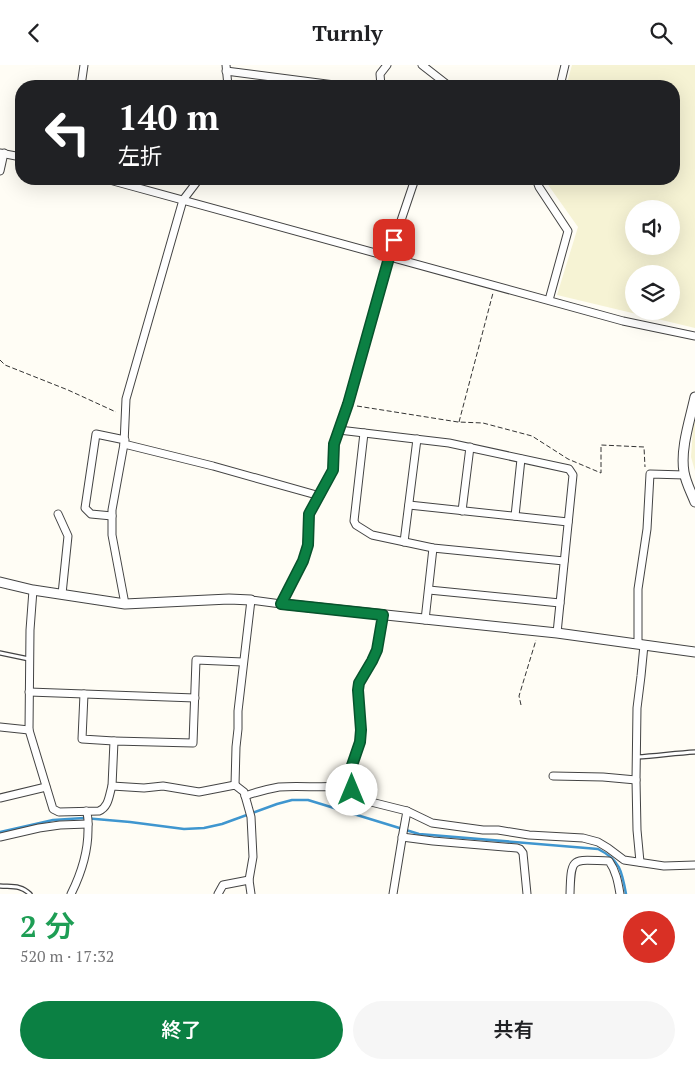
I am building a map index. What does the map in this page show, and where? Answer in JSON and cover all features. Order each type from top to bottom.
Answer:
[{"type":"street","points":[[82,80],[84,65]]},
{"type":"street","points":[[380,80],[380,74],[387,65]]},
{"type":"street","points":[[422,65],[441,80]]},
{"type":"street","points":[[561,80],[565,65]]},
{"type":"street","points":[[226,68],[303,80]]},
{"type":"street","points":[[0,171],[2,153],[15,156]]},
{"type":"street","points":[[129,185],[623,321],[695,336]]},
{"type":"street","points":[[125,604],[112,535],[112,511],[124,442],[126,399],[183,199],[194,185]]},
{"type":"street","points":[[281,604],[303,561],[308,545],[309,514],[333,470],[334,444],[348,404],[389,256],[413,185]]},
{"type":"street","points":[[538,185],[568,231],[549,301]]},
{"type":"street","points":[[695,397],[684,458],[685,475],[695,502]]},
{"type":"street","points":[[339,430],[449,443],[569,469],[573,475],[557,633]]},
{"type":"street","points":[[364,433],[354,521],[356,525],[372,535],[433,548],[564,561]]},
{"type":"street","points":[[112,516],[91,514],[85,508],[96,435],[320,496]]},
{"type":"street","points":[[404,542],[417,439]]},
{"type":"street","points":[[462,511],[470,447]]},
{"type":"street","points":[[515,516],[521,459]]},
{"type":"street","points":[[640,862],[636,780],[637,708],[642,676],[638,589],[647,529],[650,474],[685,475]]},
{"type":"street","points":[[409,505],[568,521]]},
{"type":"street","points":[[58,514],[68,536],[62,594]]},
{"type":"street","points":[[426,620],[433,548]]},
{"type":"street","points":[[0,582],[33,590],[125,604],[229,599],[251,600],[557,633],[695,652]]},
{"type":"street","points":[[33,590],[29,730],[53,809],[88,818]]},
{"type":"street","points":[[429,590],[560,603]]},
{"type":"street","points":[[235,785],[238,711],[251,600]]},
{"type":"street","points":[[383,615],[377,650],[359,683],[361,730],[360,742],[348,777],[352,790],[368,801],[432,823],[528,835],[583,839],[598,842],[624,860],[664,865],[695,865]]},
{"type":"street","points":[[84,694],[82,739],[192,743],[196,660],[243,662]]},
{"type":"street","points":[[30,692],[195,698]]},
{"type":"street","points":[[0,727],[29,730]]},
{"type":"street","points":[[0,837],[88,818],[103,809],[107,804],[112,786],[114,741]]},
{"type":"street","points":[[553,777],[603,777],[636,780]]},
{"type":"street","points":[[112,786],[144,788],[163,786],[199,792],[235,785],[244,792],[250,814],[253,857],[249,881],[251,894]]},
{"type":"street","points":[[245,796],[278,787],[340,787],[350,785]]},
{"type":"street","points":[[0,798],[46,787]]},
{"type":"street","points":[[393,894],[407,814]]},
{"type":"street","points":[[71,894],[83,866],[88,845],[88,818]]},
{"type":"street","points":[[402,835],[433,841],[520,849],[527,894]]},
{"type":"street","points":[[612,866],[619,857]]},
{"type":"street","points":[[570,894],[571,871],[573,865],[578,861],[609,861],[616,875],[620,894]]},
{"type":"street","points":[[218,894],[223,885],[249,881]]},
{"type":"lane","points":[[0,653],[30,659]]},
{"type":"lane","points":[[636,757],[695,753]]},
{"type":"lane","points":[[0,886],[23,888],[30,894]]},
{"type":"path","points":[[458,422],[496,285]]},
{"type":"path","points":[[0,360],[5,365],[126,416]]},
{"type":"path","points":[[348,404],[458,422],[482,423],[532,436],[568,459],[601,473],[601,445],[644,447],[645,474],[650,474]]},
{"type":"path","points":[[521,705],[520,696],[538,631]]},
{"type":"shaded area","points":[[572,65],[695,65],[695,328],[662,320],[680,320],[680,265],[625,265],[625,311],[557,295],[578,227],[548,185],[680,185],[680,80],[568,80]]},
{"type":"shaded area","points":[[695,421],[695,471],[691,457]]},
{"type":"waterway","points":[[0,832],[53,820],[84,818],[184,829],[204,828],[222,824],[277,804],[292,800],[308,800],[419,834],[598,849],[611,857],[619,867],[626,894]]},
{"type":"route","points":[[352,790],[348,777],[360,742],[361,730],[359,683],[377,650],[383,615],[281,604],[303,561],[308,545],[309,514],[333,470],[334,444],[348,404],[394,240]]}]
